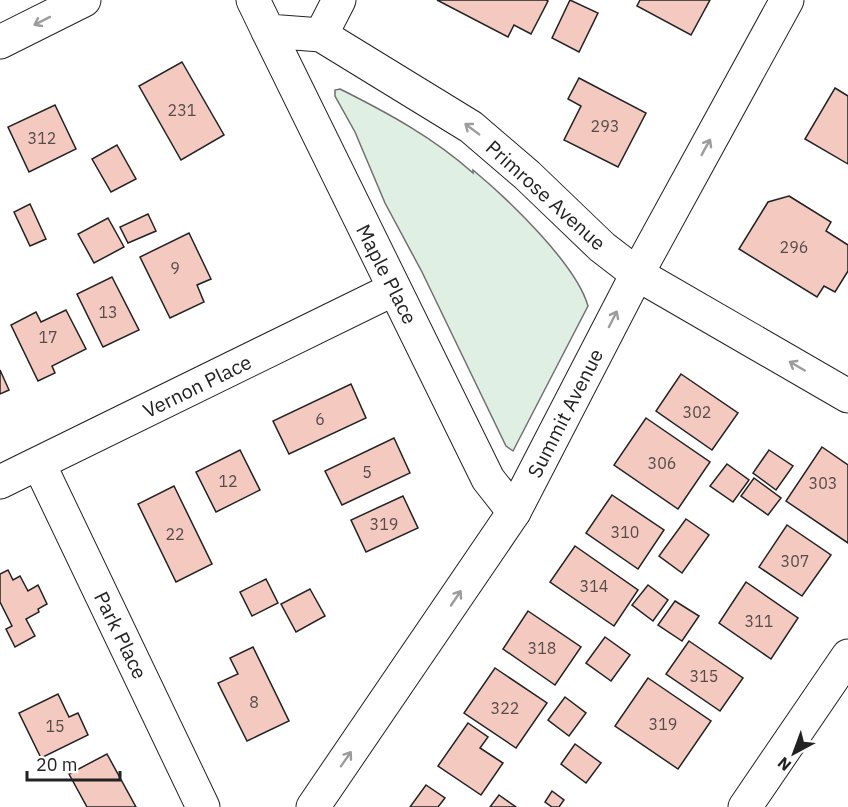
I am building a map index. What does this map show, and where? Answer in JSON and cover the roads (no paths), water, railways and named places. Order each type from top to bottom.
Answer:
[{"type":"street","points":[[0,42],[84,0]]},
{"type":"street","points":[[253,0],[268,31]]},
{"type":"street","points":[[321,35],[339,0]]},
{"type":"street","name":"Summit Avenue","points":[[313,807],[514,512],[637,274],[787,0]]},
{"type":"street","name":"Primrose Avenue","points":[[268,31],[321,35],[471,127],[527,175],[602,247],[637,274],[848,396]]},
{"type":"street","name":"Maple Place","points":[[268,31],[488,479],[514,512]]},
{"type":"street","name":"Vernon Place","points":[[0,482],[394,289]]},
{"type":"street","name":"Park Place","points":[[39,464],[203,807]]},
{"type":"street","points":[[745,807],[848,656]]}]
